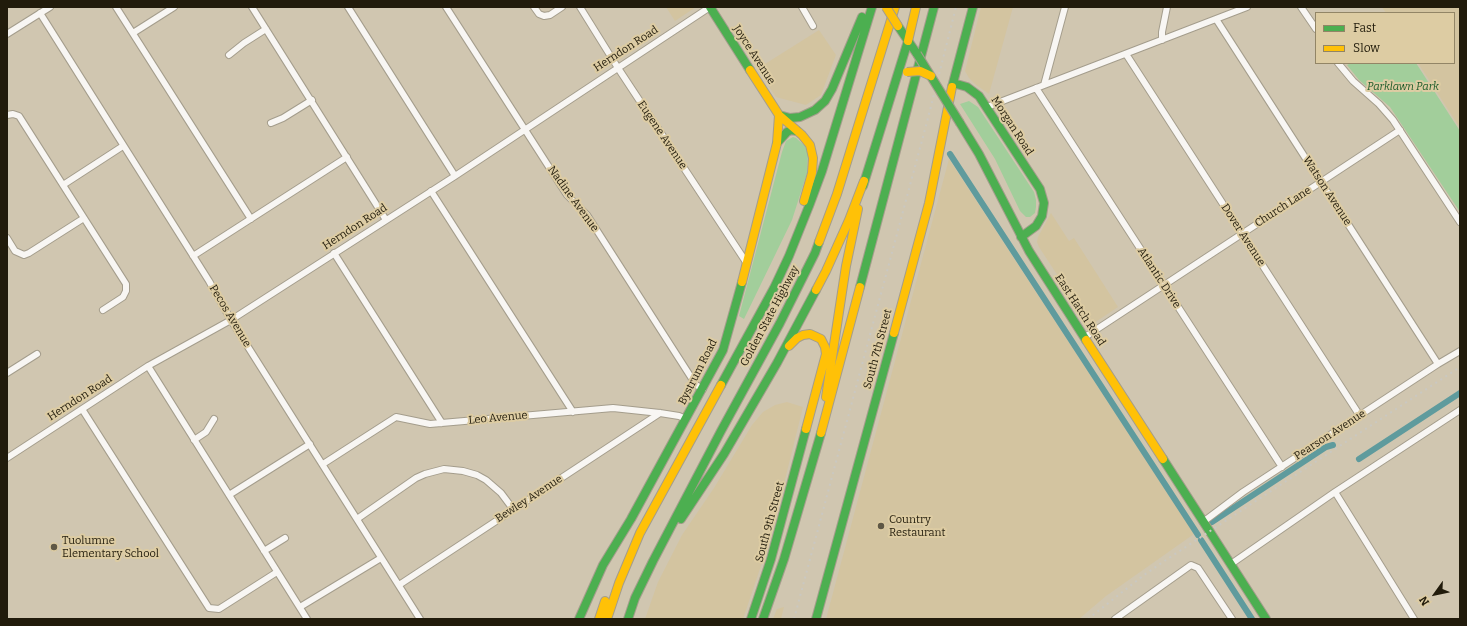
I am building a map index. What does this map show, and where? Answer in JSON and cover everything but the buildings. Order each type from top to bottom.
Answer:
[{"type":"main road","name":"Joyce Avenue","points":[[710,7],[779,115],[802,135],[810,145],[813,164],[788,256]]},
{"type":"main road","points":[[779,115],[790,118],[800,117],[815,110],[825,101],[832,89],[866,7]]},
{"type":"main road","name":"Golden State Highway","points":[[607,619],[619,582],[640,534],[774,288],[788,256],[822,171],[872,7]]},
{"type":"main road","name":"East Hatch Road","points":[[886,7],[980,154],[1021,237],[1266,619]]},
{"type":"main road","name":"Golden State Highway","points":[[628,619],[635,598],[653,561],[721,430],[780,323],[814,253],[837,194],[895,7]]},
{"type":"main road","points":[[653,561],[720,461],[777,363],[832,258],[850,220],[864,181],[908,41],[916,7]]},
{"type":"main road","points":[[821,433],[934,7]]},
{"type":"main road","points":[[953,83],[973,7]]},
{"type":"main road","points":[[893,86],[899,78],[907,72],[920,71],[931,76]]},
{"type":"main road","name":"Morgan Road","points":[[953,83],[968,87],[979,96],[1040,189],[1044,203],[1042,216],[1036,226],[1021,237]]},
{"type":"main road","name":"South 7th Street","points":[[816,619],[929,203],[953,83]]},
{"type":"main road","name":"Bystrum Road","points":[[579,619],[604,564],[631,519],[686,419],[717,362],[725,344],[777,143],[779,115]]},
{"type":"main road","points":[[777,143],[787,132],[791,130],[797,131]]},
{"type":"main road","points":[[821,433],[846,266],[864,181]]},
{"type":"main road","name":"South 9th Street","points":[[751,619],[771,559],[826,354],[825,347],[821,339],[814,335],[803,335],[791,344],[777,363]]},
{"type":"main road","name":"South 9th Street","points":[[763,619],[784,559],[821,433]]},
{"type":"main road","points":[[599,619],[611,584],[640,534]]},
{"type":"street","points":[[7,34],[50,7]]},
{"type":"street","points":[[116,7],[251,219]]},
{"type":"street","points":[[132,33],[174,7]]},
{"type":"street","points":[[252,7],[312,100],[386,220]]},
{"type":"street","points":[[348,7],[455,176]]},
{"type":"street","name":"Nadine Avenue","points":[[446,7],[567,195],[587,214],[696,385],[702,389]]},
{"type":"street","points":[[534,7],[539,14],[544,16],[550,15],[562,7]]},
{"type":"street","name":"Eugene Avenue","points":[[580,7],[618,68],[746,262]]},
{"type":"street","name":"Herndon Road","points":[[7,458],[148,366],[231,320],[455,176],[710,7]]},
{"type":"street","points":[[802,7],[813,26]]},
{"type":"street","points":[[1044,85],[1065,7]]},
{"type":"street","points":[[1162,40],[1167,7]]},
{"type":"street","points":[[987,107],[1247,7]]},
{"type":"street","points":[[1301,7],[1315,28]]},
{"type":"street","name":"Pecos Avenue","points":[[40,13],[193,256],[231,320],[420,619]]},
{"type":"street","name":"Watson Avenue","points":[[1216,19],[1438,364]]},
{"type":"street","points":[[228,55],[266,29]]},
{"type":"street","name":"Dover Avenue","points":[[1126,54],[1360,416]]},
{"type":"street","points":[[1339,64],[1353,81],[1386,111],[1460,222]]},
{"type":"street","name":"Atlantic Drive","points":[[1036,88],[1282,467]]},
{"type":"street","points":[[271,122],[283,118],[312,100]]},
{"type":"street","points":[[10,114],[18,116],[126,284],[126,291],[123,297],[103,310]]},
{"type":"street","name":"Church Lane","points":[[1085,337],[1400,130]]},
{"type":"street","points":[[63,185],[123,146]]},
{"type":"street","points":[[193,256],[347,157]]},
{"type":"street","points":[[431,191],[574,412]]},
{"type":"street","points":[[7,238],[15,251],[21,254],[29,253],[84,218]]},
{"type":"street","points":[[334,253],[442,423]]},
{"type":"street","name":"Pearson Avenue","points":[[1203,522],[1243,492],[1460,351]]},
{"type":"street","points":[[7,373],[37,354]]},
{"type":"street","points":[[148,366],[308,619]]},
{"type":"street","name":"Leo Avenue","points":[[323,464],[396,417],[430,424],[613,408],[660,413],[679,416],[686,419]]},
{"type":"street","points":[[82,409],[206,606],[212,609],[218,608],[277,572]]},
{"type":"street","points":[[1231,564],[1335,492],[1460,410]]},
{"type":"street","name":"Bewley Avenue","points":[[399,585],[512,509],[660,413]]},
{"type":"street","points":[[194,440],[206,432],[214,420]]},
{"type":"street","points":[[229,495],[310,444]]},
{"type":"street","points":[[357,519],[416,478],[425,474],[444,470],[463,471],[477,475],[486,480],[501,493],[512,509]]},
{"type":"street","points":[[1335,492],[1414,619]]},
{"type":"street","points":[[264,551],[285,538]]},
{"type":"street","points":[[300,607],[381,558]]},
{"type":"street","points":[[1115,619],[1191,565],[1198,568],[1232,619]]},
{"type":"shaded area","points":[[666,7],[696,7],[675,21]]},
{"type":"shaded area","points":[[981,7],[1013,7],[989,94],[975,84],[965,71]]},
{"type":"shaded area","points":[[1382,7],[1460,7],[1460,128],[1419,64],[1455,64],[1455,12],[1385,12]]},
{"type":"shaded area","points":[[819,30],[836,55],[821,95],[806,105],[776,97],[757,69]]},
{"type":"shaded area","points":[[949,159],[1194,534],[1106,596],[1079,619],[826,619]]},
{"type":"shaded area","points":[[1051,213],[1069,241],[1074,238],[1118,307],[1094,323],[1088,322],[1037,242],[1038,237]]},
{"type":"shaded area","points":[[787,402],[803,407],[771,536],[743,619],[645,619],[658,582],[682,535],[714,488],[752,425],[763,412],[775,405]]},
{"type":"shaded area","points":[[784,607],[781,619],[773,619],[777,609]]},
{"type":"green space","name":"Parklawn Park","points":[[1417,64],[1460,131],[1460,212],[1390,107],[1359,80],[1347,65]]},
{"type":"green space","points":[[969,101],[978,107],[1034,192],[1036,207],[1035,213],[1030,217],[1026,217],[1020,211],[995,159],[960,104]]},
{"type":"green space","points":[[793,137],[805,146],[808,154],[807,173],[792,220],[744,319],[739,316],[782,152],[786,141]]},
{"type":"waterway","points":[[950,154],[1198,535]]},
{"type":"waterway","points":[[1359,459],[1460,393]]},
{"type":"waterway","points":[[1212,522],[1326,447],[1333,445]]},
{"type":"waterway","points":[[1201,540],[1252,619]]},
{"type":"railway","points":[[794,619],[928,118],[956,7]]},
{"type":"railway","points":[[1088,619],[1144,575],[1166,560],[1460,367]]},
{"type":"traffic: fast","points":[[710,7],[750,70]]},
{"type":"traffic: fast","points":[[721,385],[774,288],[789,256],[809,206],[822,171],[872,7]]},
{"type":"traffic: fast","points":[[860,287],[934,7]]},
{"type":"traffic: fast","points":[[952,87],[973,7]]},
{"type":"traffic: fast","points":[[779,115],[790,118],[800,117],[815,110],[825,101],[832,89],[862,17]]},
{"type":"traffic: fast","points":[[898,26],[917,54]]},
{"type":"traffic: fast","points":[[863,186],[908,41]]},
{"type":"traffic: fast","points":[[917,54],[960,123]]},
{"type":"traffic: fast","points":[[953,83],[967,87],[979,96],[1040,189],[1044,203],[1042,216],[1036,226],[1021,237]]},
{"type":"traffic: fast","points":[[960,123],[979,154],[1029,251],[1086,340]]},
{"type":"traffic: fast","points":[[777,143],[787,132],[791,130],[797,131]]},
{"type":"traffic: fast","points":[[628,619],[635,598],[653,561],[721,431],[780,323],[819,242]]},
{"type":"traffic: fast","points":[[579,619],[603,565],[631,519],[723,350],[742,282]]},
{"type":"traffic: fast","points":[[681,519],[724,454],[777,363],[816,290]]},
{"type":"traffic: fast","points":[[816,619],[894,333]]},
{"type":"traffic: fast","points":[[751,619],[771,559],[806,429]]},
{"type":"traffic: fast","points":[[763,619],[784,559],[821,433]]},
{"type":"traffic: fast","points":[[1163,459],[1266,619]]},
{"type":"traffic: slow","points":[[886,7],[898,26]]},
{"type":"traffic: slow","points":[[819,242],[837,194],[895,7]]},
{"type":"traffic: slow","points":[[908,41],[916,7]]},
{"type":"traffic: slow","points":[[742,282],[777,143],[779,115],[750,70]]},
{"type":"traffic: slow","points":[[907,72],[920,71],[931,76]]},
{"type":"traffic: slow","points":[[894,333],[929,203],[952,87]]},
{"type":"traffic: slow","points":[[779,115],[802,135],[810,145],[813,158],[812,173],[804,201]]},
{"type":"traffic: slow","points":[[816,290],[849,220],[864,181]]},
{"type":"traffic: slow","points":[[826,397],[846,266],[858,209]]},
{"type":"traffic: slow","points":[[821,433],[860,287]]},
{"type":"traffic: slow","points":[[789,346],[797,338],[810,334],[821,339],[825,347],[826,354],[806,429]]},
{"type":"traffic: slow","points":[[1086,340],[1163,459]]},
{"type":"traffic: slow","points":[[607,619],[619,583],[640,533],[721,385]]},
{"type":"traffic: slow","points":[[599,619],[605,601]]},
{"type":"place","name":"Country Restaurant","points":[[881,526]]},
{"type":"place","name":"Tuolumne Elementary School","points":[[54,547]]}]
